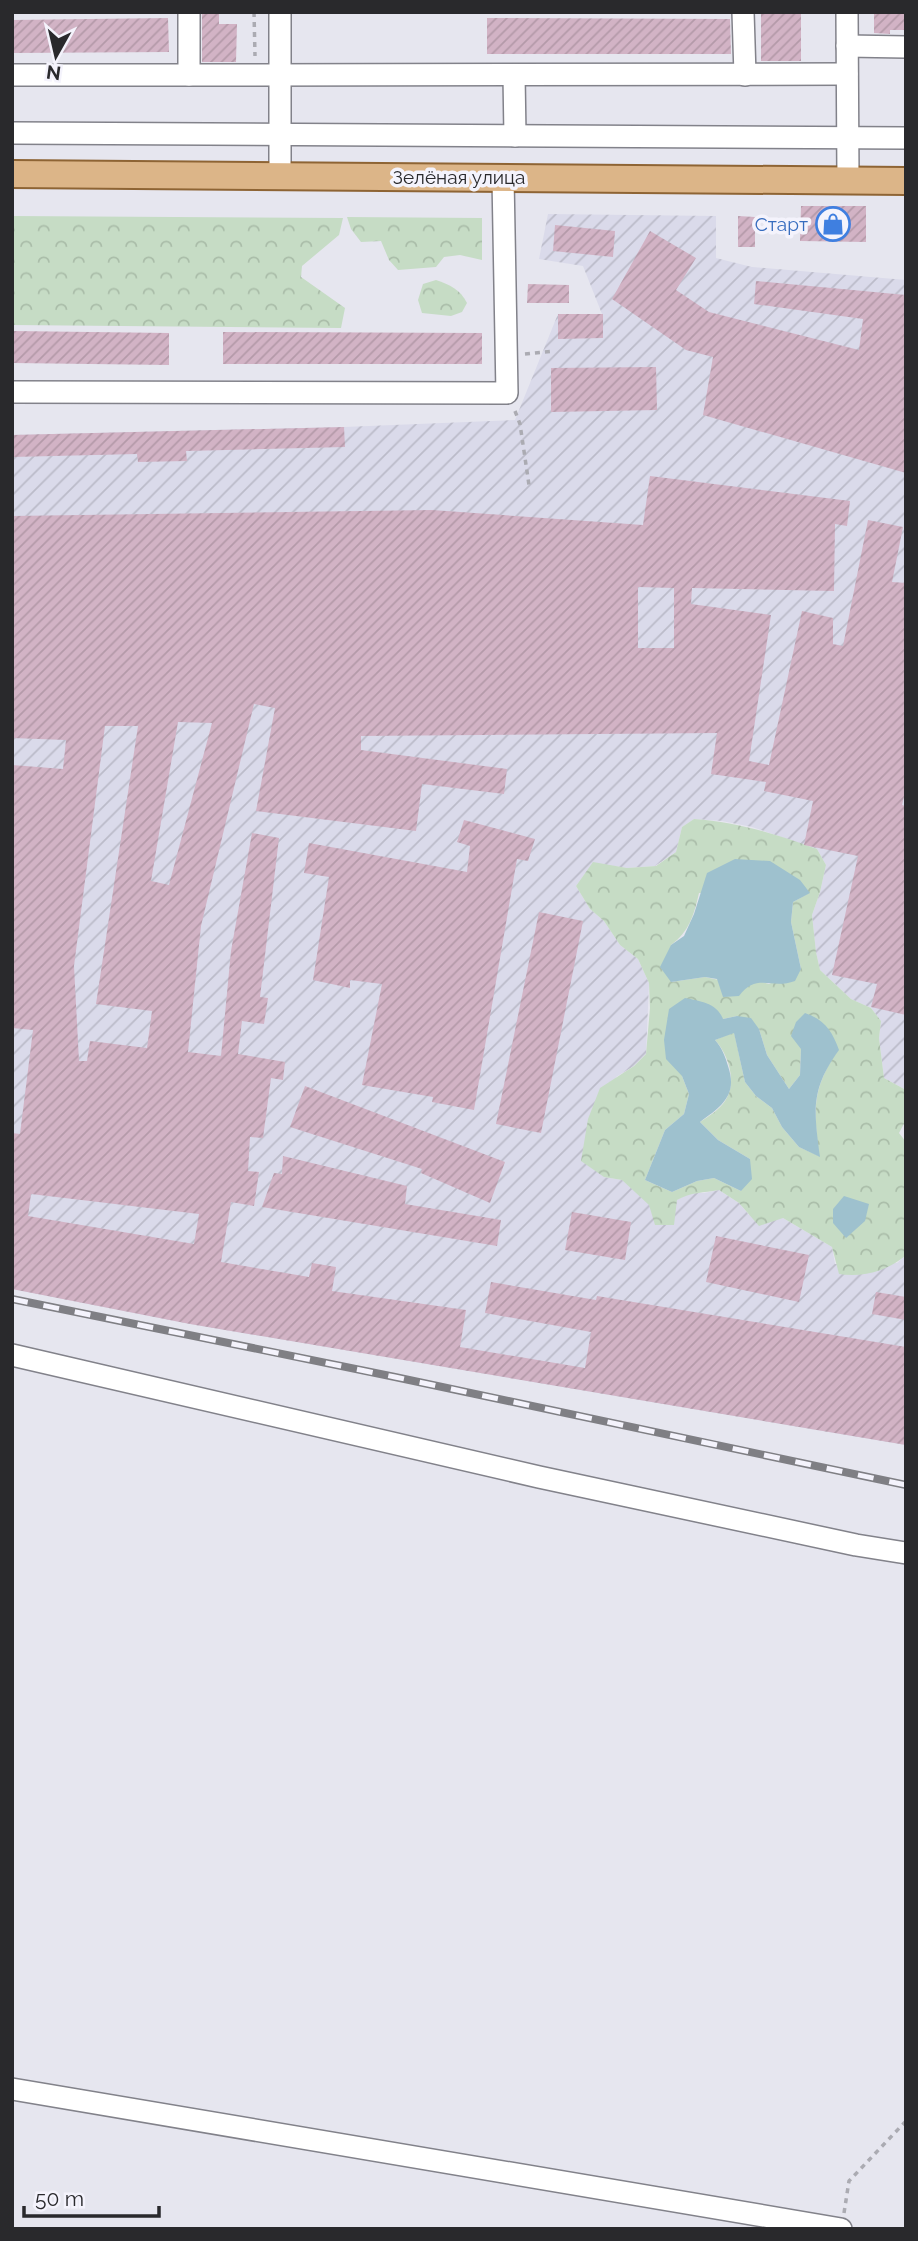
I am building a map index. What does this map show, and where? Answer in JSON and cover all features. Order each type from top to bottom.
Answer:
[{"type":"main road","name":"Зелёная улица","points":[[12,174],[906,181]]},
{"type":"street","points":[[188,75],[189,12]]},
{"type":"street","points":[[280,12],[280,176]]},
{"type":"street","points":[[743,12],[745,75]]},
{"type":"street","points":[[847,12],[848,180]]},
{"type":"street","points":[[847,46],[906,47]]},
{"type":"street","points":[[12,75],[847,74]]},
{"type":"street","points":[[514,75],[515,136]]},
{"type":"street","points":[[12,133],[906,138]]},
{"type":"street","points":[[12,392],[507,393],[503,178]]},
{"type":"street","points":[[12,1355],[539,1477],[856,1545],[906,1553]]},
{"type":"street","points":[[12,2089],[841,2229]]},
{"type":"path","points":[[254,12],[255,75]]},
{"type":"path","points":[[506,355],[554,351]]},
{"type":"path","points":[[507,393],[520,424],[529,485]]},
{"type":"path","points":[[841,2229],[849,2181],[906,2121]]},
{"type":"shaded area","points":[[548,214],[716,216],[716,258],[752,267],[906,280],[906,1090],[884,1078],[879,1038],[881,1021],[871,1008],[851,999],[820,970],[812,915],[826,865],[817,849],[752,827],[694,819],[682,827],[676,852],[655,866],[627,868],[593,863],[576,886],[590,909],[604,921],[620,945],[638,959],[649,983],[646,1054],[634,1066],[616,1077],[604,1177],[622,1180],[677,1200],[691,1192],[719,1190],[739,1203],[749,1215],[783,1218],[832,1247],[835,1264],[897,1263],[906,1255],[906,1445],[190,1324],[12,1289],[12,435],[515,420],[558,314],[602,314],[583,266],[539,259]]},
{"type":"shaded area","points":[[735,859],[770,861],[800,880],[810,893],[793,902],[791,922],[801,969],[795,981],[779,984],[758,983],[739,996],[723,997],[717,979],[705,977],[671,982],[660,967],[671,945],[684,936],[707,873]]},
{"type":"shaded area","points":[[685,998],[712,1006],[723,1019],[737,1016],[751,1018],[759,1029],[767,1055],[789,1089],[800,1075],[801,1049],[791,1036],[796,1022],[805,1013],[827,1027],[839,1050],[823,1077],[816,1101],[820,1157],[799,1147],[782,1127],[772,1108],[756,1096],[745,1082],[734,1033],[715,1040],[723,1052],[731,1076],[729,1092],[721,1105],[700,1122],[718,1140],[750,1159],[752,1179],[741,1191],[714,1178],[697,1181],[672,1192],[645,1180],[665,1130],[684,1114],[689,1094],[682,1076],[666,1059],[664,1040],[669,1009]]},
{"type":"shaded area","points":[[844,1196],[869,1204],[865,1221],[846,1238],[833,1223],[833,1209]]},
{"type":"green space","points":[[12,216],[343,218],[339,235],[302,266],[301,277],[345,308],[341,328],[12,325]]},
{"type":"green space","points":[[347,217],[482,218],[482,260],[460,255],[444,257],[436,267],[398,270],[389,260],[381,241],[361,242],[351,229]]},
{"type":"green space","points":[[436,280],[461,294],[467,303],[462,312],[451,316],[422,313],[418,300],[423,284]]},
{"type":"green space","points":[[694,819],[726,823],[787,838],[817,849],[826,865],[812,915],[820,970],[851,999],[871,1008],[881,1021],[879,1038],[884,1078],[906,1090],[906,1120],[899,1133],[906,1142],[906,1255],[883,1269],[866,1274],[839,1274],[832,1247],[783,1218],[759,1226],[739,1203],[719,1190],[682,1197],[677,1200],[674,1225],[655,1225],[649,1205],[622,1180],[604,1177],[581,1161],[588,1119],[600,1088],[634,1066],[646,1054],[650,1008],[649,983],[638,959],[620,945],[604,921],[590,909],[576,886],[593,862],[627,868],[656,866],[676,852],[682,827]],"holes":[[[699,893],[809,893],[793,902],[791,922],[801,969],[769,984],[759,981],[747,986],[705,977],[671,982],[671,945],[690,922]],[[737,1016],[759,1029],[767,1055],[789,1089],[800,1075],[801,1049],[838,1050],[823,1077],[816,1101],[819,1156],[799,1147],[782,1127],[772,1108],[756,1096],[745,1082],[734,1032],[715,1040],[730,1069],[729,1093],[720,1107],[700,1122],[718,1140],[750,1159],[741,1191],[714,1178],[697,1181],[672,1192],[645,1180],[665,1130],[684,1114],[689,1094],[682,1076],[723,1019]]]},
{"type":"building","points":[[202,12],[219,12],[219,24],[237,24],[236,62],[202,62]]},
{"type":"building","points":[[761,12],[801,12],[801,61],[761,61]]},
{"type":"building","points":[[874,12],[906,12],[906,30],[890,30],[890,34],[874,33]]},
{"type":"building","points":[[168,18],[169,52],[12,53],[12,20]]},
{"type":"building","points":[[487,18],[730,19],[731,54],[487,54]]},
{"type":"building","name":"Старт","points":[[801,206],[866,206],[866,242],[800,241]]},
{"type":"building","points":[[738,216],[755,217],[755,247],[738,247]]},
{"type":"building","points":[[555,225],[615,231],[613,257],[553,251]]},
{"type":"building","points":[[650,231],[696,258],[676,290],[709,312],[859,350],[863,319],[754,304],[756,281],[906,295],[906,473],[703,415],[713,357],[686,350],[612,299]]},
{"type":"building","points":[[528,284],[569,285],[569,303],[527,303]]},
{"type":"building","points":[[558,314],[603,314],[603,338],[558,339]]},
{"type":"building","points":[[12,331],[169,333],[169,365],[12,363]]},
{"type":"building","points":[[223,332],[482,333],[482,364],[223,364]]},
{"type":"building","points":[[656,367],[657,410],[551,412],[551,368]]},
{"type":"building","points":[[344,427],[345,447],[186,451],[187,461],[138,462],[137,454],[12,457],[12,435]]},
{"type":"building","points":[[650,476],[850,501],[847,526],[835,524],[834,591],[692,588],[691,604],[771,615],[749,761],[769,765],[802,611],[833,618],[833,644],[843,646],[868,520],[903,527],[892,582],[906,583],[906,789],[902,805],[906,806],[906,1015],[871,1007],[877,984],[832,975],[858,856],[804,845],[813,801],[764,791],[766,782],[711,774],[717,733],[361,736],[361,750],[507,769],[504,794],[422,784],[416,831],[256,811],[275,708],[254,704],[201,926],[188,1052],[221,1056],[231,951],[252,833],[279,838],[260,997],[268,998],[264,1024],[242,1021],[238,1054],[285,1062],[283,1080],[271,1078],[263,1138],[250,1137],[248,1171],[259,1172],[254,1206],[231,1202],[221,1262],[309,1277],[312,1263],[336,1267],[332,1291],[466,1310],[460,1347],[585,1368],[591,1332],[485,1313],[491,1282],[596,1300],[597,1296],[906,1347],[906,1445],[190,1324],[12,1289],[12,1133],[20,1134],[33,1030],[12,1028],[12,765],[63,769],[66,740],[12,738],[12,516],[432,510],[643,525]],"holes":[[[638,587],[674,588],[674,648],[638,648]],[[178,722],[212,723],[169,885],[151,881]],[[105,726],[138,726],[96,1004],[152,1011],[147,1048],[90,1041],[87,1061],[79,1061],[74,966]],[[31,1194],[199,1214],[194,1244],[28,1216]]]},
{"type":"building","points":[[464,820],[535,839],[528,861],[517,859],[474,1110],[432,1102],[433,1097],[362,1085],[382,984],[350,980],[350,988],[313,980],[329,877],[304,873],[309,843],[467,872],[470,846],[457,842]]},
{"type":"building","points":[[539,912],[583,921],[541,1133],[496,1124]]},
{"type":"building","points":[[305,1086],[505,1162],[490,1203],[421,1173],[422,1169],[290,1127]]},
{"type":"building","points":[[283,1156],[407,1186],[405,1204],[501,1220],[497,1246],[262,1207],[274,1173],[282,1174]]},
{"type":"building","points":[[572,1212],[631,1222],[625,1260],[565,1250]]},
{"type":"building","points":[[716,1236],[809,1255],[799,1302],[706,1282]]},
{"type":"building","points":[[876,1292],[906,1297],[906,1320],[872,1314]]},
{"type":"railway","points":[[12,1299],[906,1485]]},
{"type":"place","name":"Старт","points":[[833,224]]}]
